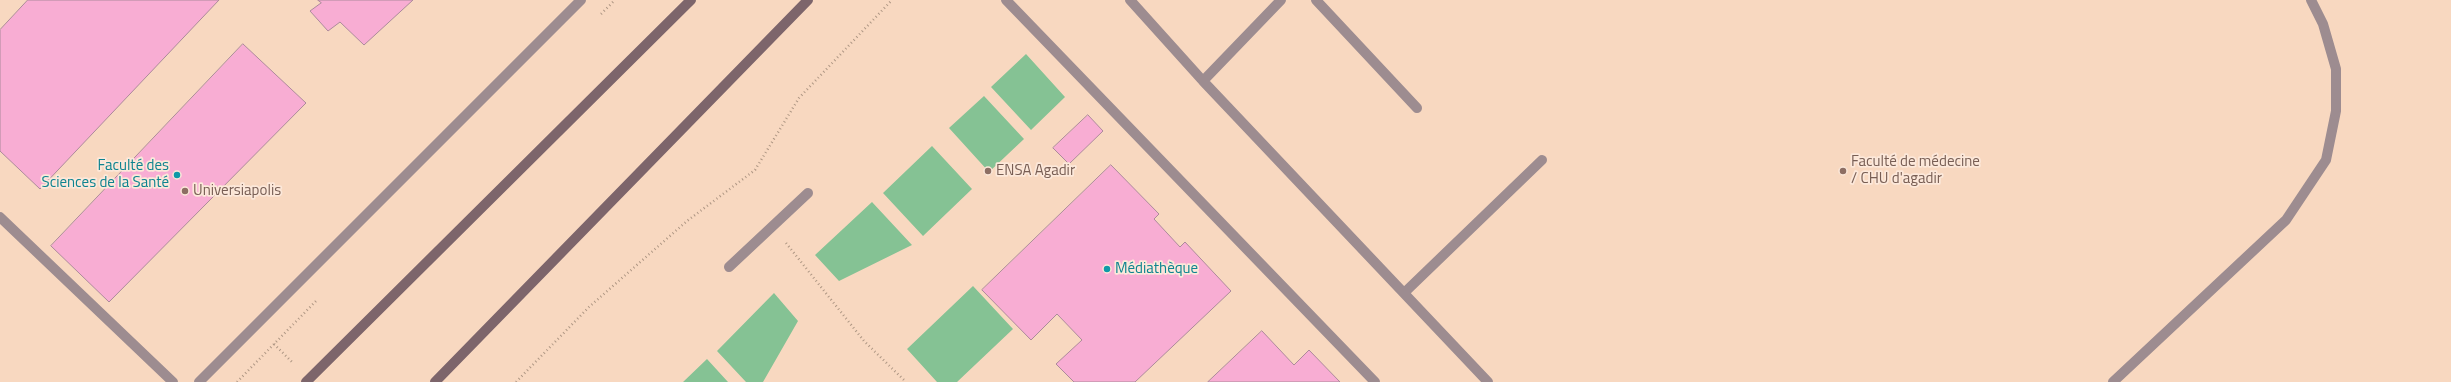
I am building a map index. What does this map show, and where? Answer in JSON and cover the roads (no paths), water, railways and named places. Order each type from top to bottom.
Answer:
[{"type":"main road","points":[[308,381],[691,0]]},
{"type":"main road","points":[[435,382],[808,0]]},
{"type":"lane","points":[[199,382],[581,0]]},
{"type":"lane","points":[[1006,0],[1375,382]]},
{"type":"lane","points":[[1130,0],[1202,81],[1488,382]]},
{"type":"lane","points":[[1202,81],[1280,0]]},
{"type":"lane","points":[[1316,0],[1417,108]]},
{"type":"lane","points":[[2113,382],[2286,220],[2326,160],[2336,111],[2336,69],[2323,24],[2311,0]]},
{"type":"lane","points":[[1404,294],[1542,160]]},
{"type":"lane","points":[[729,267],[808,193]]},
{"type":"lane","points":[[0,217],[173,382]]},
{"type":"place","name":"ENSA Agadir","points":[[988,171]]},
{"type":"place","name":"Faculté de médecine / CHU d'agadir","points":[[1843,171]]},
{"type":"place","name":"Faculté des Sciences de la Santé","points":[[177,175]]},
{"type":"place","name":"Universiapolis","points":[[185,191]]},
{"type":"place","name":"Médiathèque","points":[[1107,269]]}]
